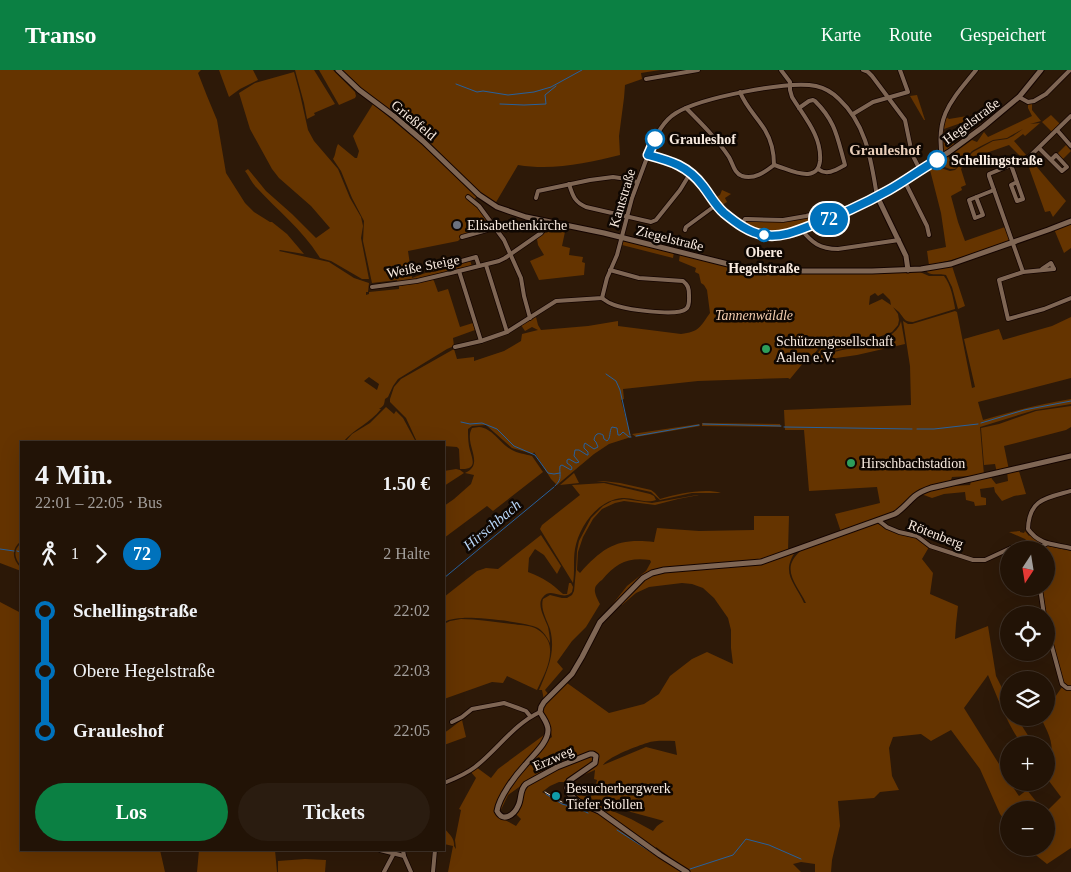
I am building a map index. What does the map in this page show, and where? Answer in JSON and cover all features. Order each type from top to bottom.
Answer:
[{"type":"street","name":"Grießfeld","points":[[338,70],[359,90],[423,141],[452,169]]},
{"type":"street","points":[[646,79],[698,70]]},
{"type":"street","points":[[774,165],[803,174],[810,174],[815,172],[820,165],[819,145],[815,134],[792,97],[790,82],[781,70]]},
{"type":"street","points":[[863,70],[872,76],[905,120],[912,154],[920,170]]},
{"type":"street","points":[[853,114],[873,102],[908,92],[900,70]]},
{"type":"street","points":[[942,157],[940,136],[944,113],[952,99],[976,70]]},
{"type":"street","name":"Hegelstraße","points":[[648,155],[670,161],[691,172],[716,205],[741,226],[762,235],[782,235],[826,220],[877,196],[942,157],[1019,97],[1041,70]]},
{"type":"street","points":[[1019,97],[1028,102],[1040,98],[1070,70]]},
{"type":"street","name":"Kantstraße","points":[[602,298],[610,270],[617,255],[637,182],[663,126],[676,113],[686,108],[715,98],[770,87],[806,85],[828,90],[839,98],[853,114],[864,134],[870,155],[877,196],[906,256],[908,270]]},
{"type":"street","points":[[740,92],[744,101],[765,130],[774,165]]},
{"type":"street","points":[[799,108],[809,101],[815,101],[829,117],[838,138],[845,165],[828,172],[822,172],[818,169]]},
{"type":"street","points":[[686,108],[715,138],[738,173],[742,176],[759,175],[774,165]]},
{"type":"street","points":[[1023,272],[989,174],[1029,157],[1071,117]]},
{"type":"street","points":[[1057,130],[1071,146]]},
{"type":"street","points":[[1039,148],[1051,160]]},
{"type":"street","points":[[1011,165],[1017,182],[1023,199],[1017,202],[1011,185],[1017,182]]},
{"type":"street","name":"Ziegelstraße","points":[[452,169],[480,195],[497,207],[513,214],[622,237],[752,269],[772,271],[908,270],[951,264],[1071,221]]},
{"type":"street","points":[[569,184],[572,195],[578,203],[593,209],[651,222],[656,220],[680,190],[691,172]]},
{"type":"street","points":[[536,198],[538,191],[613,177],[637,182]]},
{"type":"street","points":[[904,180],[930,235]]},
{"type":"street","points":[[976,197],[982,215],[976,218],[969,200],[976,197],[994,190]]},
{"type":"street","points":[[468,197],[479,206],[504,240],[522,283],[530,318]]},
{"type":"street","points":[[685,230],[686,227],[716,205]]},
{"type":"street","points":[[741,226],[748,219],[783,220],[821,212],[826,220]]},
{"type":"street","name":"Weiße Steige","points":[[372,287],[408,282],[499,261],[506,258],[510,253],[541,232],[547,222]]},
{"type":"street","name":"Weiße Steige","points":[[462,237],[494,228]]},
{"type":"street","points":[[801,230],[816,244],[830,249],[899,240]]},
{"type":"street","name":"Weiße Steige","points":[[433,269],[476,257],[479,266]]},
{"type":"street","points":[[486,265],[507,332]]},
{"type":"street","points":[[455,347],[481,342],[507,332],[556,302],[602,298],[620,307],[645,311],[683,311],[687,308],[689,303],[688,288],[683,281],[639,278],[610,270]]},
{"type":"street","points":[[1040,270],[1023,272],[999,280],[1008,319],[1044,309],[1071,298]]},
{"type":"street","points":[[459,271],[481,342]]},
{"type":"street","points":[[445,783],[474,768],[530,716],[540,712],[544,702],[572,674],[600,622],[643,578],[652,573],[664,570],[761,562],[895,514],[915,496],[931,488],[1071,456]]},
{"type":"street","points":[[1040,541],[1028,529],[1029,515],[1034,506],[1042,500],[1071,491]]},
{"type":"street","name":"Rötenberg","points":[[878,520],[886,527],[917,536],[930,546],[973,560],[985,560],[1000,553]]},
{"type":"street","name":"Rötenberg","points":[[1055,546],[1071,548]]},
{"type":"street","points":[[1055,658],[1062,684],[1067,688],[1071,688]]},
{"type":"street","points":[[452,722],[472,709],[504,703],[526,711],[530,716]]},
{"type":"street","name":"Erzweg","points":[[540,712],[548,726],[546,738],[508,787],[498,805],[497,812],[499,815],[505,818],[515,811],[520,801],[522,787],[526,784],[557,767],[593,754],[596,756],[595,763],[569,781],[567,788],[569,794],[579,802],[599,811],[660,856],[687,872]]},
{"type":"street","points":[[385,851],[404,856]]},
{"type":"street","points":[[403,851],[411,872]]},
{"type":"street","points":[[433,872],[435,851]]},
{"type":"street","points":[[384,872],[394,853]]},
{"type":"green space","points":[[0,70],[201,70],[198,73],[217,120],[226,173],[245,203],[254,212],[272,222],[287,234],[304,254],[279,251],[329,262],[354,278],[369,283],[366,295],[369,292],[399,289],[399,286],[432,279],[438,292],[448,289],[460,327],[473,323],[475,330],[453,338],[454,346],[398,379],[379,409],[381,409],[344,441],[20,441],[20,542],[14,551],[14,558],[20,567],[20,571],[0,563]],"holes":[[[369,377],[379,384],[377,390],[364,381]]]},
{"type":"green space","points":[[219,70],[253,70],[258,80],[229,97]]},
{"type":"green space","points":[[295,70],[314,70],[335,104],[314,113],[315,115],[307,119]]},
{"type":"green space","points":[[319,70],[333,70],[355,92],[355,98],[339,105]]},
{"type":"green space","points":[[340,70],[660,70],[641,73],[642,79],[625,85],[619,136],[620,155],[557,167],[518,165],[495,204]]},
{"type":"green space","points":[[294,72],[308,130],[314,141],[338,169],[350,198],[361,217],[363,226],[361,238],[369,279],[362,279],[331,261],[320,258],[298,230],[255,185],[245,171],[248,169],[266,191],[316,238],[330,228],[311,206],[279,178],[272,169],[250,129],[239,93],[255,83]]},
{"type":"green space","points":[[917,95],[925,120],[910,96]]},
{"type":"green space","points":[[1028,103],[1032,103],[1032,110],[1041,121],[1030,124],[1040,123],[1025,136],[1023,134],[1014,141],[1027,156],[1022,158],[1009,145],[969,159],[961,169],[966,185],[961,187],[962,190],[951,196],[965,241],[1005,227],[1010,240],[960,258],[929,265],[927,251],[946,247],[941,213],[930,170],[933,169],[932,165],[936,162],[941,168],[950,171],[955,170],[973,152],[993,141],[1007,139],[1013,136],[1023,129],[1007,138],[993,140],[972,151],[955,169],[942,166],[938,162],[947,157],[952,158],[954,153],[972,140],[977,142],[984,132],[988,137],[1032,116]]},
{"type":"green space","points":[[373,104],[420,143],[477,196],[474,200],[493,227],[462,237],[458,241],[408,251],[412,278],[470,260],[472,267],[398,283],[397,280],[372,283],[363,241],[364,221],[341,171],[333,159],[338,144],[357,158],[359,151],[353,136]]},
{"type":"green space","points":[[1051,115],[1061,125],[1053,133],[1042,122]]},
{"type":"green space","points":[[945,116],[949,119],[967,116],[967,119],[944,129],[944,138],[953,141],[955,146],[943,154],[941,137]]},
{"type":"green space","points":[[1066,145],[1071,151],[1062,160],[1056,155]]},
{"type":"green space","points":[[1030,159],[1066,201],[1053,217],[1050,211],[1045,212],[1027,162]]},
{"type":"green space","points":[[722,190],[731,194],[725,198],[727,202],[719,207],[713,199],[720,195]]},
{"type":"green space","points":[[821,212],[826,220],[782,235],[762,235],[741,226],[745,219],[783,220]]},
{"type":"green space","points":[[548,223],[566,227],[562,246],[570,248],[569,255],[583,257],[582,262],[585,263],[584,275],[539,280],[530,261],[544,255],[537,239],[544,233]]},
{"type":"green space","points":[[1071,223],[1071,248],[1064,253],[1054,229]]},
{"type":"green space","points":[[623,239],[674,252],[673,258],[622,245]]},
{"type":"green space","name":"Tannenwäldle","points":[[680,254],[739,268],[819,273],[920,272],[929,276],[944,276],[950,287],[955,309],[910,322],[903,318],[893,307],[898,314],[899,320],[898,325],[892,332],[863,343],[817,354],[830,337],[828,337],[790,379],[698,381],[623,389],[624,399],[621,400],[631,437],[609,444],[557,485],[534,452],[533,454],[512,448],[486,425],[472,426],[468,429],[473,462],[470,467],[460,469],[459,449],[457,447],[445,446],[445,441],[417,441],[406,418],[390,402],[394,387],[401,379],[454,349],[457,359],[474,357],[474,361],[504,351],[521,341],[522,334],[538,330],[532,327],[525,331],[521,325],[536,317],[541,330],[618,321],[618,326],[681,334],[695,330],[710,313],[707,290],[701,283],[699,274],[695,272],[696,268],[679,261]],"holes":[[[875,293],[878,296],[883,293],[890,300],[891,305],[882,299],[869,305],[870,296]]]},
{"type":"green space","points":[[952,266],[965,306],[958,309],[952,287],[946,275],[927,272]]},
{"type":"green space","points":[[957,312],[972,388],[975,387],[964,339],[999,329],[1003,340],[1052,326],[1071,317],[1071,378],[978,402],[983,420],[1071,399],[1071,404],[1035,410],[980,427],[984,475],[990,474],[996,484],[1008,481],[1007,471],[997,473],[995,464],[984,465],[981,428],[1036,411],[1071,406],[1071,427],[1066,430],[1004,446],[1009,470],[1018,468],[1026,494],[1002,501],[995,492],[994,487],[980,489],[981,497],[986,498],[986,505],[975,506],[974,502],[966,500],[965,492],[944,494],[932,498],[921,494],[915,496],[895,513],[841,532],[835,514],[880,503],[877,487],[809,491],[804,430],[785,430],[784,410],[911,405],[910,366],[903,321],[912,324]],"holes":[[[971,476],[970,485],[952,486],[950,483],[952,477]]]},
{"type":"green space","points":[[901,321],[905,344],[857,355],[808,361],[818,356],[860,346],[887,337],[896,330]]},
{"type":"green space","points":[[386,407],[394,414],[396,411],[403,418],[415,441],[346,441],[352,434],[370,423]]},
{"type":"green space","points":[[702,423],[780,424],[781,427],[702,426]]},
{"type":"green space","points":[[699,424],[700,426],[636,437],[632,434]]},
{"type":"green space","points":[[472,428],[484,428],[512,450],[532,456],[543,472],[493,511],[487,506],[445,537],[445,505],[471,484],[474,475],[465,473],[474,464],[470,441]]},
{"type":"green space","points":[[456,469],[464,473],[445,485],[445,471]]},
{"type":"green space","points":[[574,473],[579,483],[560,485]]},
{"type":"green space","points":[[596,481],[620,483],[651,490],[660,499],[699,491],[721,493],[692,493],[660,500],[651,492]]},
{"type":"green space","points":[[604,483],[650,494],[656,500],[622,498],[613,500],[598,509],[591,516],[585,523],[577,540],[574,553],[573,583],[540,529],[542,525],[580,495],[572,485]]},
{"type":"green space","points":[[699,495],[655,505],[624,501],[602,509],[593,519],[583,537],[578,552],[577,570],[580,573],[604,550],[612,546],[631,541],[654,542],[657,528],[699,531],[754,530],[754,516],[789,516],[788,551],[763,559],[721,564],[676,566],[656,570],[613,606],[627,586],[646,571],[651,562],[650,560],[635,559],[618,565],[598,583],[595,592],[600,604],[586,627],[572,641],[557,662],[563,669],[545,690],[549,695],[544,700],[542,690],[539,690],[552,653],[552,637],[543,611],[543,599],[550,595],[567,598],[572,595],[579,541],[591,518],[603,506],[612,501],[624,499],[652,503]]},
{"type":"green space","points":[[876,523],[914,536],[929,547],[922,559],[933,573],[930,594],[958,606],[955,639],[988,626],[996,676],[1000,684],[1000,704],[988,675],[964,708],[1000,766],[1000,791],[1015,791],[1019,796],[1028,791],[1036,801],[1000,801],[1000,814],[980,769],[951,730],[931,741],[921,734],[893,737],[889,748],[892,776],[899,790],[880,792],[874,798],[838,801],[840,826],[831,872],[815,872],[815,864],[801,862],[793,864],[801,872],[448,872],[453,846],[445,844],[445,829],[452,838],[456,849],[455,840],[461,810],[459,809],[476,778],[471,772],[476,767],[491,778],[498,769],[545,733],[541,751],[552,737],[542,713],[543,705],[567,683],[609,713],[644,704],[659,694],[670,676],[692,659],[707,652],[733,664],[731,630],[728,618],[714,598],[703,588],[682,583],[649,587],[636,593],[622,605],[620,603],[644,579],[658,573],[671,571],[762,562],[796,551],[791,559],[789,572],[793,584],[804,603],[806,603],[792,576],[792,563],[803,549]],"holes":[[[653,741],[675,741],[677,755],[646,747],[603,765],[616,755]],[[595,770],[594,779],[597,780],[593,786],[591,797],[577,795],[574,809],[542,792],[559,782],[567,782]],[[522,785],[521,806],[516,814],[521,819],[516,826],[498,816],[508,795]],[[594,802],[664,821],[653,831]],[[656,847],[678,863],[672,865],[653,854]]]},
{"type":"green space","points":[[1020,531],[1024,533],[1025,531],[1029,536],[1038,541],[1027,541],[1009,532]]},
{"type":"green space","points":[[541,535],[561,566],[557,574],[544,555],[535,549],[529,558],[528,572],[547,581],[563,594],[567,594],[569,583],[573,587],[572,592],[568,595],[550,593],[546,594],[541,600],[540,604],[548,627],[550,643],[538,628],[523,624],[470,618],[456,618],[445,622],[445,596],[477,571],[486,568],[498,569]]},
{"type":"green space","points":[[20,544],[20,564],[15,554]]},
{"type":"green space","points":[[1055,548],[1071,551],[1071,688],[1062,684],[1055,658],[1055,606],[1042,606],[1041,596],[1055,596]]},
{"type":"green space","points":[[0,602],[20,612],[20,851],[160,851],[165,872],[0,872]]},
{"type":"green space","points":[[461,619],[480,620],[526,626],[541,632],[549,642],[550,654],[546,670],[537,690],[507,676],[503,683],[492,682],[445,699],[445,624]]},
{"type":"green space","points":[[1062,687],[1071,690],[1071,848],[1047,864],[1037,856],[1055,856],[1055,803],[1061,797],[1055,789],[1055,736],[1049,736],[1044,726],[1055,726],[1055,697]]},
{"type":"green space","points":[[462,720],[466,737],[445,745],[445,732]]},
{"type":"green space","points":[[1011,726],[1022,726],[1028,736],[1016,736]]},
{"type":"green space","points":[[199,851],[275,851],[277,872],[197,872]]},
{"type":"green space","points":[[326,860],[325,872],[278,872],[278,861]]},
{"type":"waterway","points":[[456,84],[477,92],[483,91],[508,95],[534,92],[551,87],[582,70]]},
{"type":"waterway","points":[[500,104],[546,104],[545,95],[556,86]]},
{"type":"waterway","points":[[606,374],[616,381],[620,390],[630,435]]},
{"type":"waterway","name":"Hirschbach","points":[[981,423],[1024,410],[1071,401]]},
{"type":"waterway","points":[[461,422],[470,424],[482,423],[497,429],[514,446],[535,455],[548,473],[560,473]]},
{"type":"waterway","name":"Hirschbach","points":[[703,424],[781,426]]},
{"type":"waterway","name":"Hirschbach","points":[[917,429],[978,424]]},
{"type":"waterway","name":"Hirschbach","points":[[636,436],[699,425]]},
{"type":"waterway","name":"Hirschbach","points":[[555,486],[560,479],[560,466],[562,465],[571,470],[572,468],[567,463],[567,460],[579,462],[574,456],[575,450],[588,455],[584,448],[585,443],[594,449],[598,447],[594,440],[597,434],[603,435],[607,441],[612,427],[617,428],[618,435],[623,432],[631,437]]},
{"type":"waterway","name":"Hirschbach","points":[[784,427],[912,429]]},
{"type":"waterway","name":"Hirschbach","points":[[445,577],[554,487]]},
{"type":"waterway","name":"Hirschbach","points":[[0,549],[14,551]]},
{"type":"waterway","points":[[546,794],[562,804],[573,807]]},
{"type":"waterway","points":[[576,808],[588,813]]},
{"type":"waterway","points":[[617,830],[682,872]]},
{"type":"waterway","points":[[690,869],[733,855],[746,839],[769,845],[801,859]]},
{"type":"railway","points":[[545,792],[562,802]]},
{"type":"bus line","name":"72","points":[[655,139],[648,155],[682,166],[691,172],[716,205],[732,220],[750,231],[772,236],[801,230],[847,211],[888,190],[937,160]]},
{"type":"place","name":"Grauleshof","points":[[655,139]]},
{"type":"place","name":"Schellingstraße","points":[[937,160]]},
{"type":"place","name":"Elisabethenkirche","points":[[457,225]]},
{"type":"place","name":"Obere Hegelstraße","points":[[764,235]]},
{"type":"place","name":"Schützengesellschaft Aalen e.V.","points":[[766,349]]},
{"type":"place","name":"Hirschbachstadion","points":[[851,463]]},
{"type":"place","name":"Besucherbergwerk Tiefer Stollen","points":[[556,796]]},
{"type":"district","name":"Grauleshof","points":[[885,150]]}]
